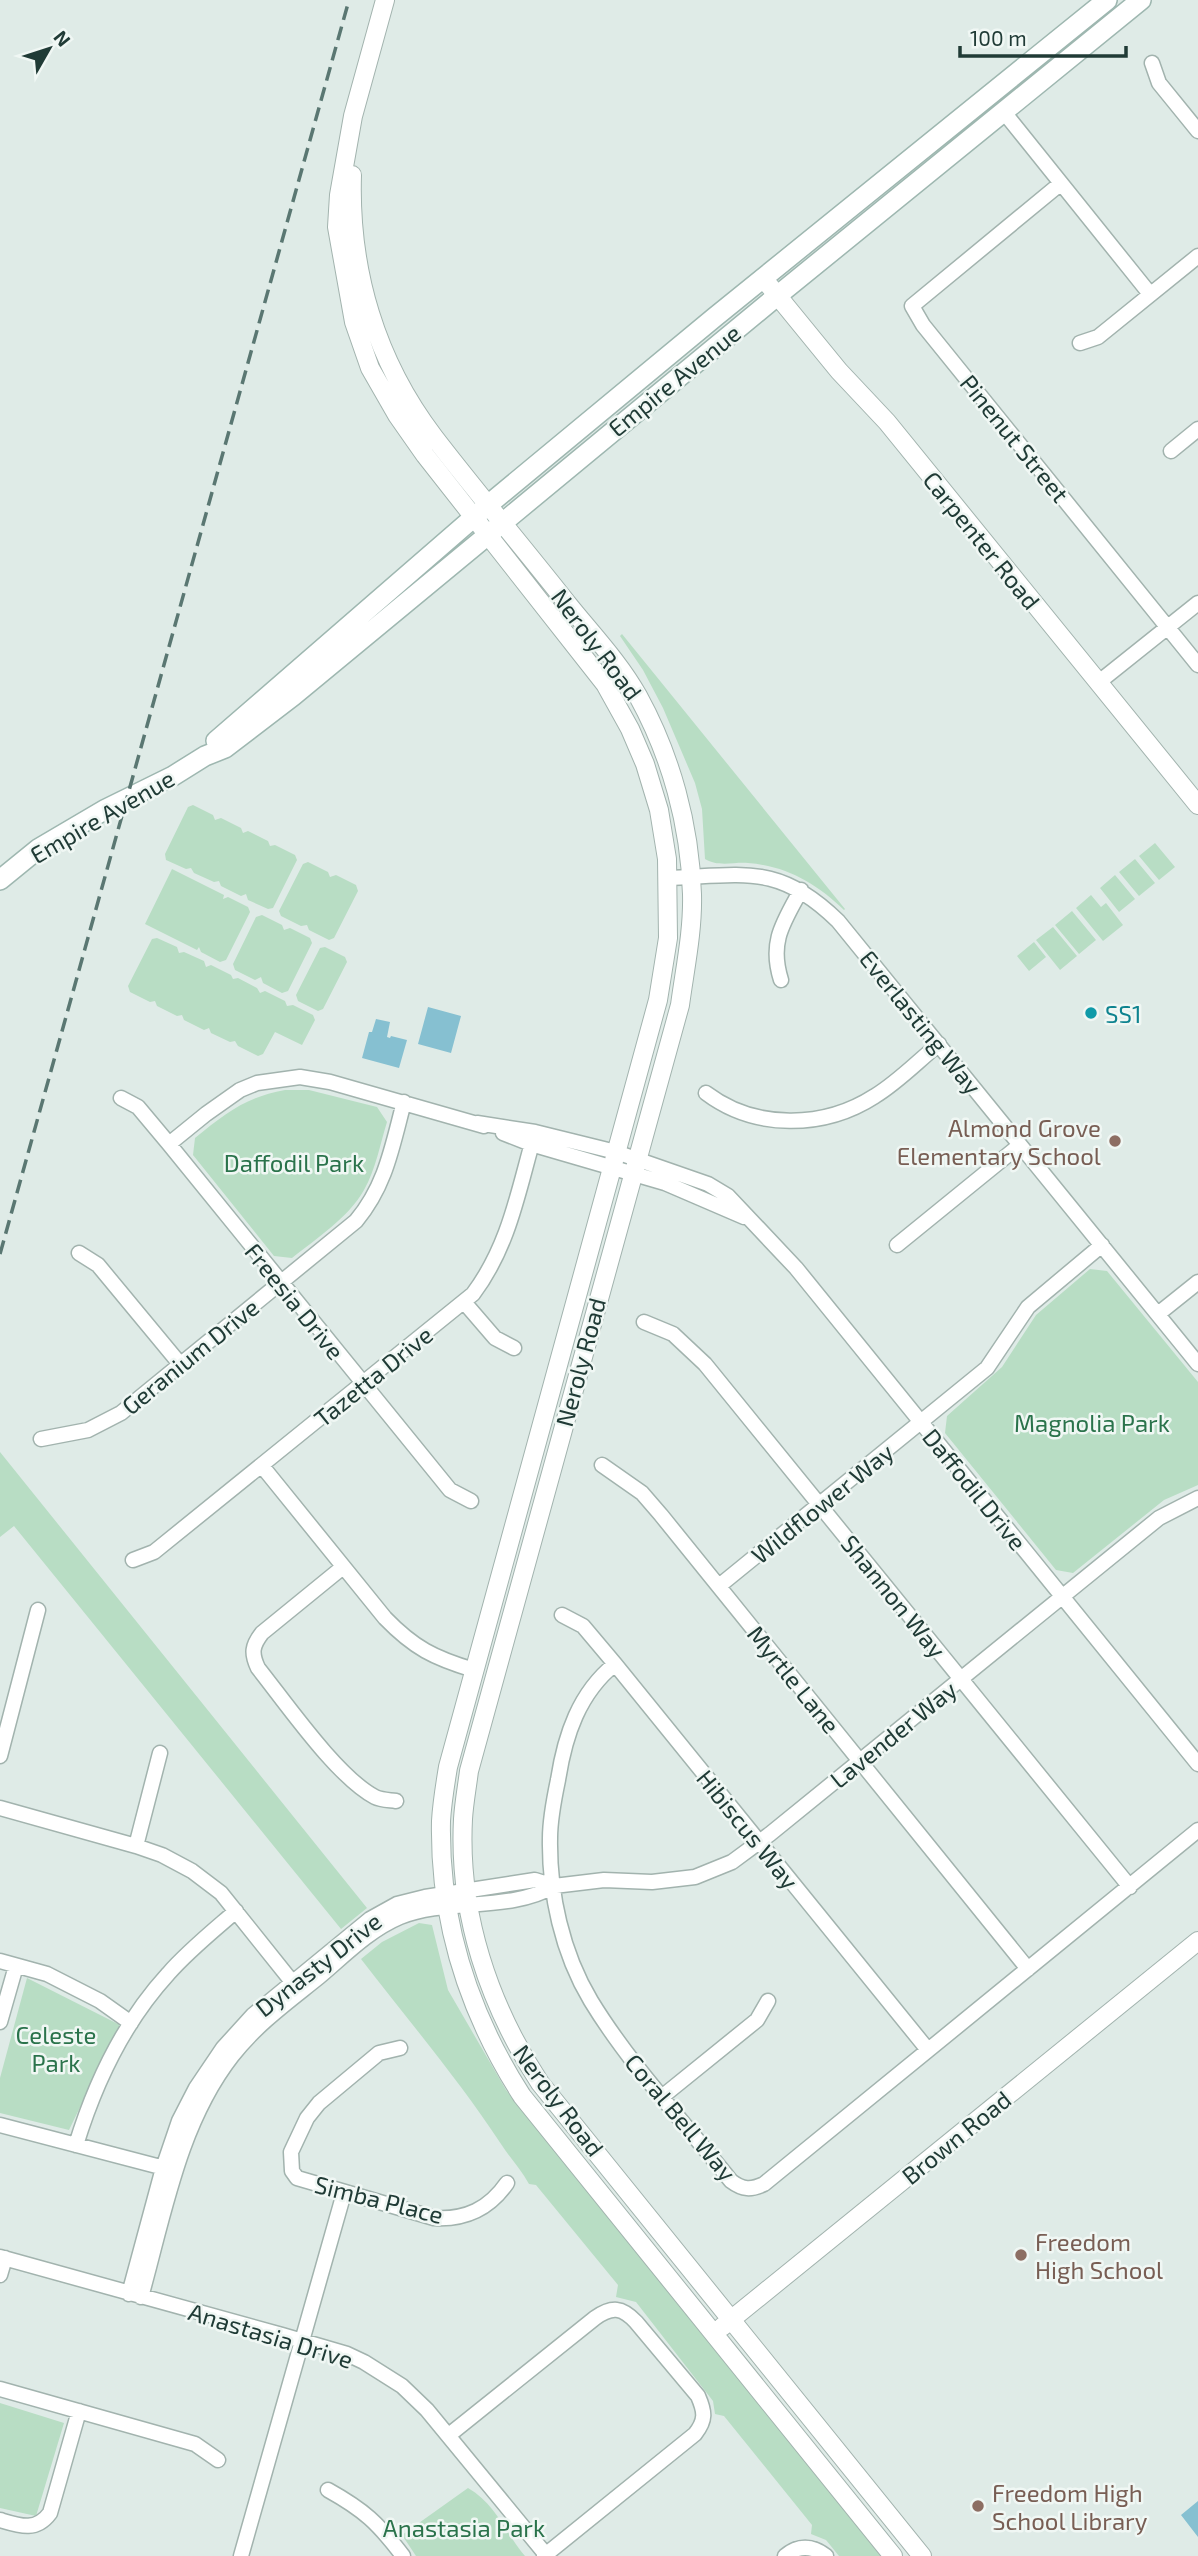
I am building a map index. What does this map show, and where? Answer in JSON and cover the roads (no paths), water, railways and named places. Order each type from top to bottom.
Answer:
[{"type":"main road","name":"Empire Avenue","points":[[290,687],[481,511],[763,278],[1107,0]]},
{"type":"main road","name":"Empire Avenue","points":[[0,880],[38,849],[205,756],[218,738],[290,687],[495,528],[1141,0]]},
{"type":"street","name":"Neroly Road","points":[[385,0],[353,116],[339,195],[337,227],[354,322],[370,368],[404,425],[624,673],[638,696],[669,767],[680,805],[691,878],[689,940],[680,1005],[469,1771],[463,1820],[467,1898],[489,1985],[503,2020],[540,2083],[922,2556]]},
{"type":"street","points":[[1152,63],[1159,83],[1198,131]]},
{"type":"street","points":[[1003,111],[1150,294]]},
{"type":"street","name":"Neroly Road","points":[[353,116],[351,202],[364,297],[377,336],[410,406],[481,511]]},
{"type":"street","name":"Pinenut Street","points":[[1060,184],[912,306],[923,325],[1168,627]]},
{"type":"street","points":[[1080,343],[1098,337],[1198,256]]},
{"type":"street","name":"Carpenter Road","points":[[763,278],[839,371],[887,422],[1198,804]]},
{"type":"street","points":[[370,368],[380,369],[395,378]]},
{"type":"street","points":[[1171,451],[1198,429]]},
{"type":"street","name":"Neroly Road","points":[[495,528],[606,684],[645,764],[659,810],[668,878],[668,938],[663,974],[614,1160],[448,1767],[441,1819],[445,1901],[467,1989],[484,2030],[523,2096],[893,2556]]},
{"type":"street","points":[[1099,682],[1198,603]]},
{"type":"street","points":[[1168,627],[1198,665]]},
{"type":"street","name":"Everlasting Way","points":[[668,878],[754,875],[784,882],[820,903],[838,920],[1198,1364]]},
{"type":"street","points":[[781,979],[775,960],[776,946],[781,929],[801,890]]},
{"type":"street","points":[[706,1093],[726,1108],[763,1119],[800,1121],[830,1116],[854,1108],[877,1095],[939,1044]]},
{"type":"street","name":"Daffodil Drive","points":[[169,1144],[240,1090],[257,1083],[281,1079],[317,1079],[635,1166],[748,1219],[788,1258],[1198,1763]]},
{"type":"street","name":"Freesia Drive","points":[[121,1098],[138,1107],[450,1490],[471,1501]]},
{"type":"street","name":"Geranium Drive","points":[[41,1439],[88,1430],[110,1420],[356,1221],[372,1201],[385,1173],[404,1102]]},
{"type":"street","name":"Tazetta Drive","points":[[133,1560],[154,1552],[473,1294],[494,1263],[506,1238],[533,1138]]},
{"type":"street","points":[[897,1245],[1020,1145]]},
{"type":"street","name":"Wildflower Way","points":[[719,1586],[987,1368],[1028,1307],[1102,1245]]},
{"type":"street","points":[[79,1253],[98,1265],[180,1364]]},
{"type":"street","points":[[1158,1314],[1198,1282]]},
{"type":"street","points":[[464,1302],[495,1338],[514,1348]]},
{"type":"street","name":"Shannon Way","points":[[644,1322],[673,1334],[705,1364],[1130,1887]]},
{"type":"street","name":"Myrtle Lane","points":[[602,1465],[642,1493],[1028,1969]]},
{"type":"street","points":[[262,1466],[400,1634],[430,1655],[474,1670]]},
{"type":"street","name":"Lavender Way","points":[[554,1886],[604,1880],[652,1882],[695,1877],[732,1862],[759,1843],[1159,1518],[1198,1498]]},
{"type":"street","points":[[343,1567],[262,1633],[255,1642],[252,1655],[258,1668],[337,1764],[376,1798],[396,1801]]},
{"type":"street","points":[[0,1756],[38,1610]]},
{"type":"street","name":"Hibiscus Way","points":[[562,1615],[583,1626],[615,1664],[928,2050]]},
{"type":"street","name":"Coral Bell Way","points":[[615,1664],[601,1675],[580,1704],[561,1760],[550,1835],[555,1902],[562,1934],[590,1999],[617,2040],[732,2181],[741,2188],[753,2189],[764,2184],[1198,1830]]},
{"type":"street","points":[[136,1846],[160,1753]]},
{"type":"street","points":[[0,1808],[136,1846],[162,1855],[192,1871],[221,1893],[296,1986]]},
{"type":"street","name":"Dynasty Drive","points":[[135,2295],[170,2169],[206,2094],[232,2055],[296,1986],[369,1919],[397,1904],[538,1896],[554,1886]]},
{"type":"street","points":[[76,2145],[87,2110],[120,2040],[131,2023],[168,1974],[236,1911]]},
{"type":"street","name":"Brown Road","points":[[715,2333],[1198,1941]]},
{"type":"street","points":[[0,1961],[47,1974],[100,2001],[131,2023]]},
{"type":"street","points":[[0,2022],[16,1966]]},
{"type":"street","points":[[663,2096],[757,2020],[768,2001]]},
{"type":"street","name":"Simba Place","points":[[400,2048],[379,2053],[318,2102],[291,2152],[292,2171],[297,2178],[434,2218],[447,2219],[473,2214],[500,2193],[507,2183]]},
{"type":"street","points":[[0,2125],[170,2169]]},
{"type":"street","points":[[241,2556],[300,2340],[344,2193]]},
{"type":"street","points":[[0,2275],[2,2258]]},
{"type":"street","name":"Anastasia Drive","points":[[2,2258],[347,2354],[383,2373],[402,2386],[449,2435],[546,2556]]},
{"type":"street","points":[[449,2435],[604,2312],[619,2309],[626,2312],[698,2396],[704,2409],[704,2422],[695,2434],[546,2556]]},
{"type":"street","points":[[0,2389],[195,2444],[218,2460]]},
{"type":"street","points":[[759,2389],[776,2395],[827,2457],[841,2454]]},
{"type":"street","points":[[0,2520],[23,2527],[37,2525],[50,2513],[79,2411]]},
{"type":"street","points":[[328,2490],[357,2506],[380,2525],[403,2556]]},
{"type":"street","points":[[785,2556],[802,2547],[815,2549],[826,2556]]},
{"type":"water","points":[[428,1007],[461,1016],[451,1053],[418,1044]]},
{"type":"water","points":[[376,1019],[390,1022],[387,1037],[407,1040],[399,1068],[362,1058],[369,1032],[372,1032]]},
{"type":"water","points":[[1198,2501],[1198,2537],[1181,2515]]},
{"type":"railway","points":[[0,1254],[349,0]]},
{"type":"place","name":"SS1","points":[[1091,1013]]},
{"type":"place","name":"Almond Grove Elementary School","points":[[1115,1141]]},
{"type":"place","name":"Freedom High School","points":[[1021,2255]]},
{"type":"place","name":"Freedom High School Library","points":[[978,2506]]},
{"type":"park label","name":"Daffodil Park","points":[[294,1162]]},
{"type":"park label","name":"Magnolia Park","points":[[1092,1422]]},
{"type":"park label","name":"Celeste Park","points":[[56,2048]]},
{"type":"park label","name":"Anastasia Park","points":[[464,2527]]}]
